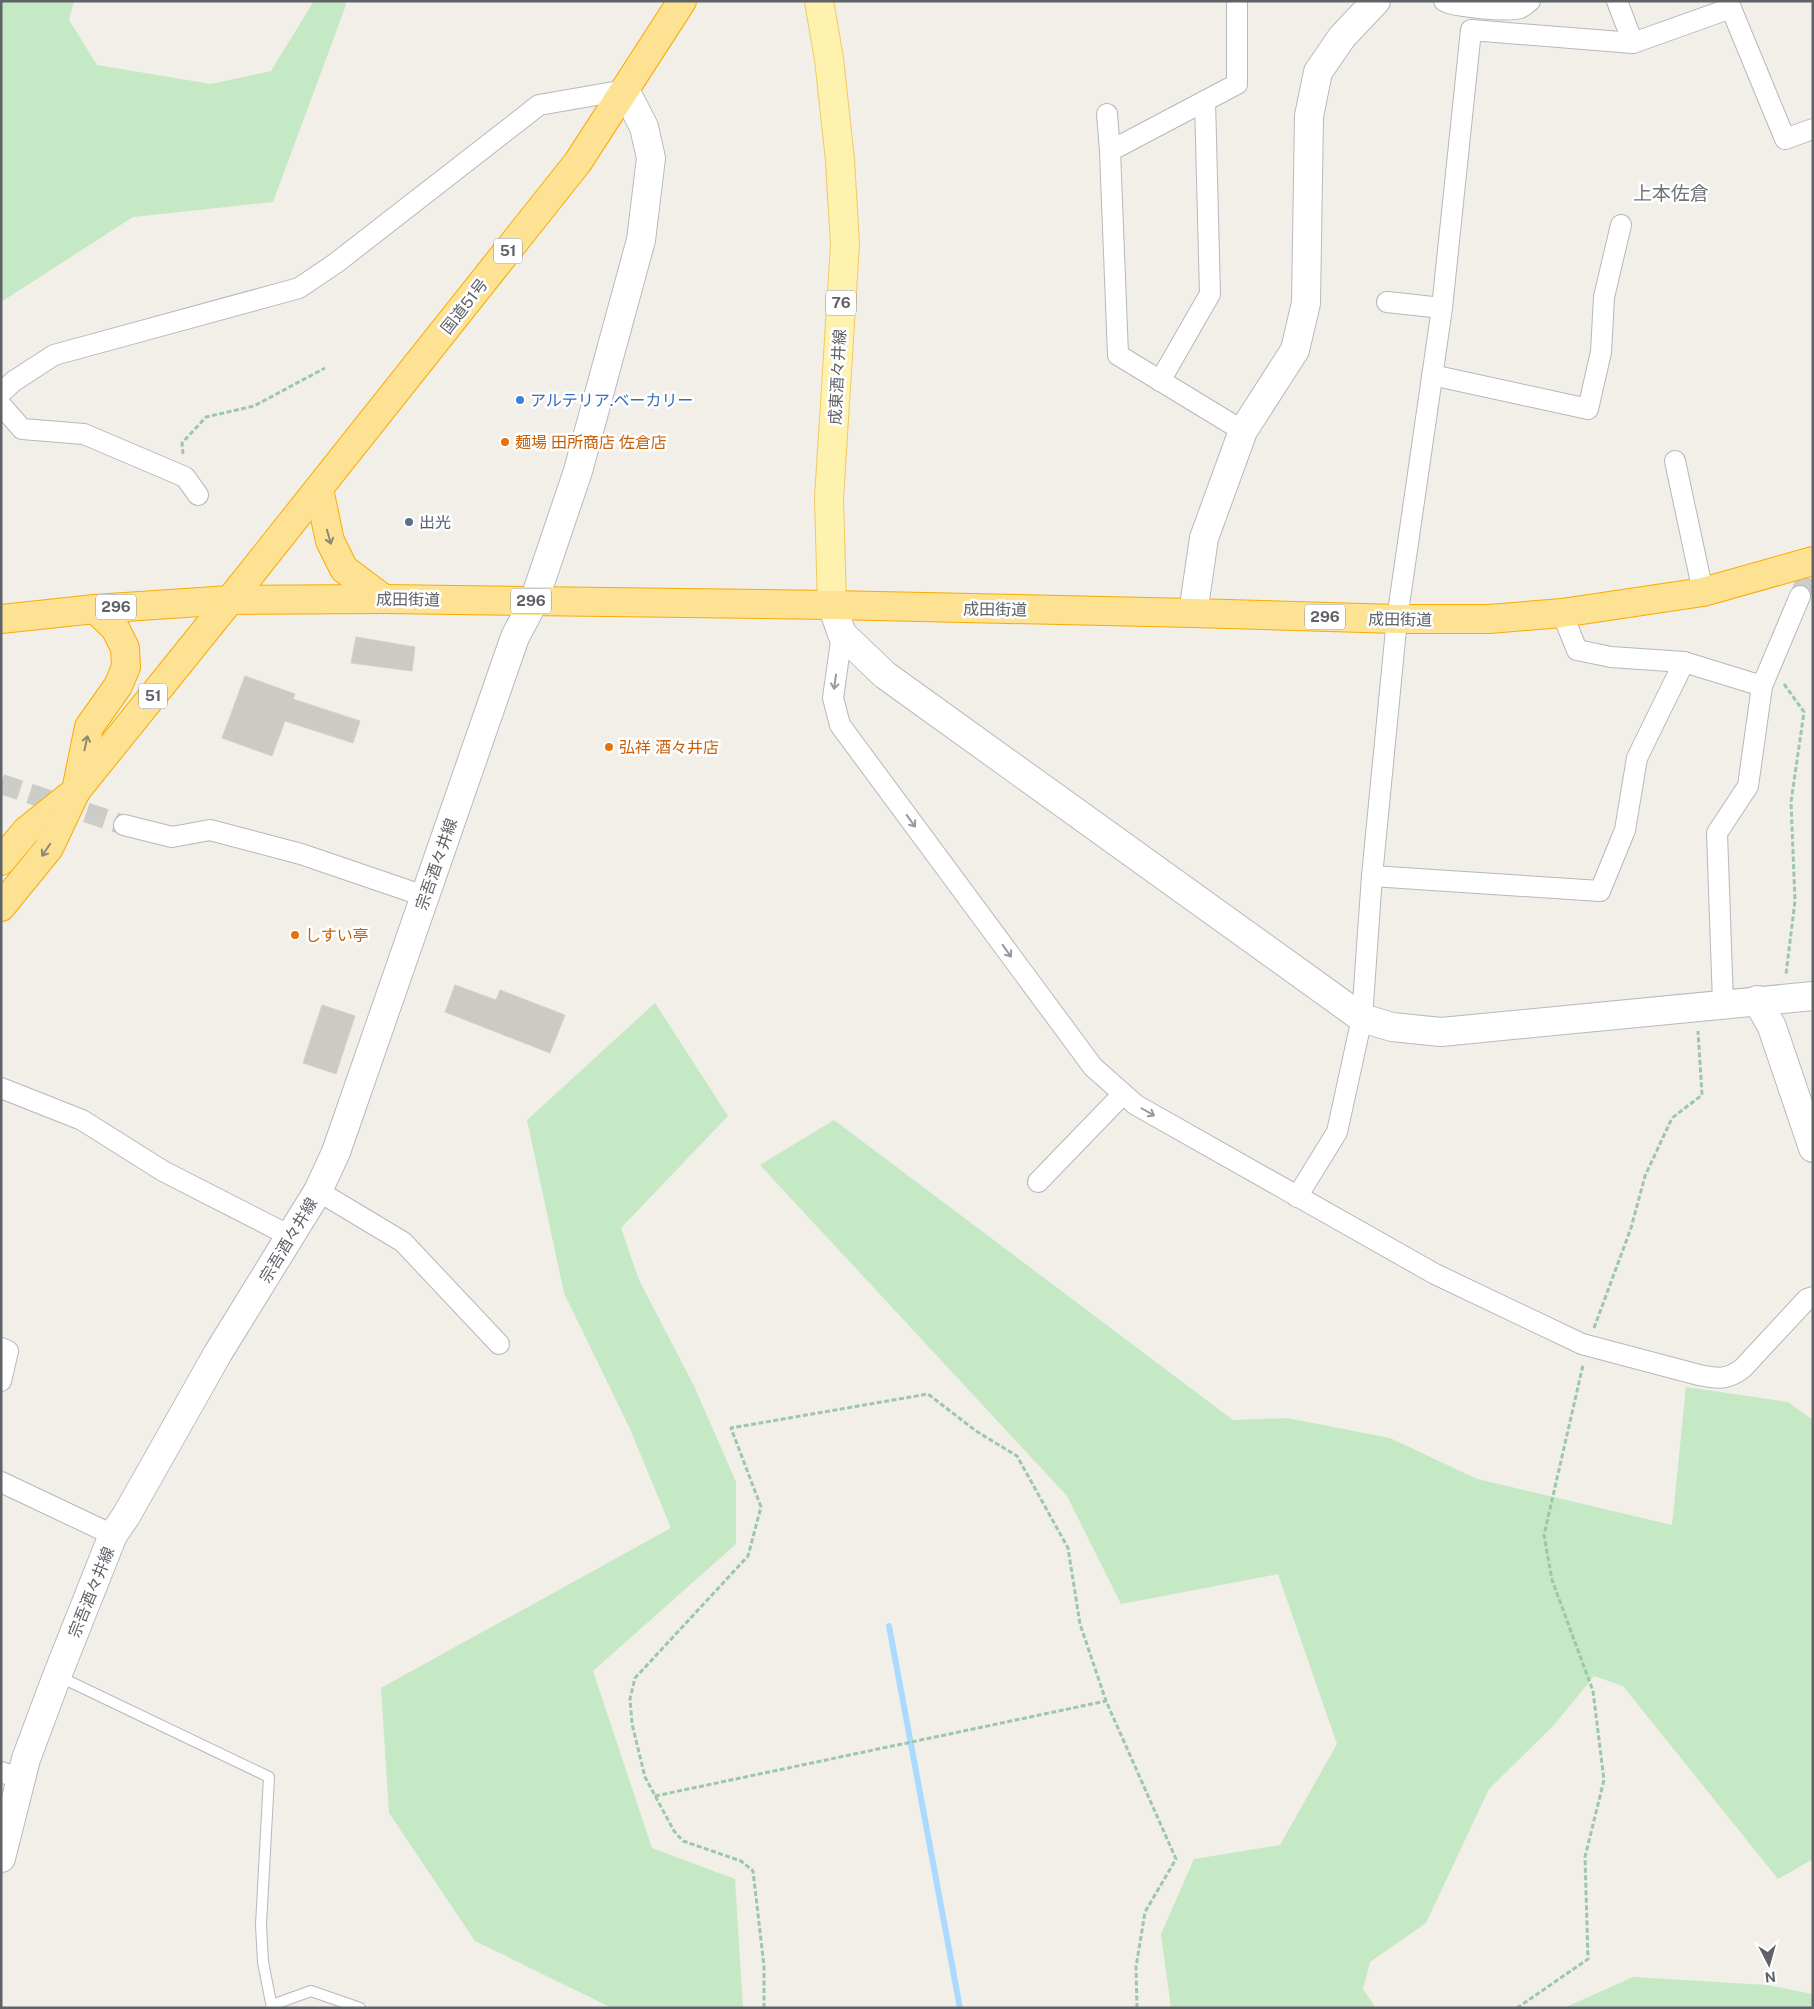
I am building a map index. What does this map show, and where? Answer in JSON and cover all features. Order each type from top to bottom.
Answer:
[{"type":"highway","name":"国道51号","points":[[230,600],[578,162],[682,1]]},
{"type":"highway","points":[[319,489],[330,541],[344,569],[384,599]]},
{"type":"highway","name":"成田街道","points":[[230,600],[384,599],[832,605],[1397,619],[1488,619],[1562,613],[1703,592],[1813,562]]},
{"type":"highway","name":"296","points":[[1,619],[95,609],[230,600]]},
{"type":"highway","name":"51","points":[[1,861],[26,831],[76,791],[230,600]]},
{"type":"highway","points":[[76,791],[90,727],[118,686],[126,667],[125,648],[115,628],[95,609]]},
{"type":"highway","name":"51","points":[[1,907],[49,848],[76,791]]},
{"type":"main road","name":"成東酒々井線","points":[[819,1],[829,60],[840,160],[844,244],[829,498],[832,605]]},
{"type":"street","points":[[1110,150],[1237,84],[1237,1]]},
{"type":"street","points":[[1193,613],[1204,538],[1243,431],[1294,350],[1306,303],[1309,116],[1318,72],[1342,37],[1376,1]]},
{"type":"street","points":[[1444,1],[1448,5],[1473,8],[1519,9],[1530,1]]},
{"type":"street","points":[[1617,1],[1633,44]]},
{"type":"street","points":[[1297,1197],[1337,1132],[1362,1018],[1372,876],[1397,619],[1442,308],[1471,30],[1633,44],[1729,5],[1786,139],[1813,130]]},
{"type":"street","points":[[1,393],[14,381],[54,355],[299,288],[336,263],[539,105],[625,90]]},
{"type":"street","name":"宗吾酒々井線","points":[[1,1858],[11,1776],[26,1759],[113,1535],[126,1516],[218,1353],[318,1191],[336,1152],[515,637],[534,601],[578,471],[641,240],[651,158],[644,127],[625,90]]},
{"type":"street","points":[[1160,381],[1210,294],[1205,100]]},
{"type":"street","points":[[1107,114],[1118,355],[1243,431]]},
{"type":"street","points":[[1432,375],[1588,410],[1601,352],[1604,297],[1621,224]]},
{"type":"street","points":[[1387,302],[1442,308]]},
{"type":"street","points":[[1,406],[22,429],[84,434],[185,477],[198,495]]},
{"type":"street","points":[[1675,461],[1703,592]]},
{"type":"street","points":[[1709,1005],[1717,833],[1748,786],[1762,686],[1800,596]]},
{"type":"street","points":[[832,605],[842,634],[833,698],[840,725],[1093,1067],[1136,1105],[1435,1274],[1587,1346],[1699,1376],[1716,1379],[1733,1376],[1743,1368],[1807,1299],[1813,1298]]},
{"type":"street","points":[[1562,613],[1577,650],[1611,657],[1684,662],[1762,686]]},
{"type":"street","points":[[842,634],[885,675],[1362,1018],[1392,1027],[1441,1032],[1813,996]]},
{"type":"street","points":[[1372,876],[1600,892],[1625,830],[1637,758],[1684,662]]},
{"type":"street","points":[[124,825],[172,837],[210,830],[301,854],[424,896]]},
{"type":"street","points":[[1770,999],[1772,1027],[1813,1148]]},
{"type":"street","points":[[1,1088],[82,1120],[163,1172],[290,1236]]},
{"type":"street","points":[[1038,1182],[1124,1094]]},
{"type":"street","points":[[318,1191],[404,1242],[498,1344]]},
{"type":"street","points":[[1,1348],[8,1351],[1,1381]]},
{"type":"street","points":[[1,1482],[113,1535]]},
{"type":"lane","points":[[57,1676],[269,1777],[261,1925],[263,1962],[272,2006],[311,1991],[360,2008]]},
{"type":"path","points":[[185,477],[182,443],[206,417],[254,406],[325,368]]},
{"type":"path","points":[[1770,665],[1804,712],[1791,802],[1795,901],[1770,999]]},
{"type":"path","points":[[1517,2008],[1588,1959],[1584,1857],[1604,1780],[1593,1691],[1552,1580],[1544,1534],[1587,1346],[1632,1228],[1645,1176],[1672,1118],[1702,1095],[1709,1005]]},
{"type":"path","points":[[764,2008],[764,1966],[753,1871],[741,1861],[684,1840],[674,1831],[645,1777],[632,1724],[630,1699],[635,1678],[748,1556],[761,1507],[731,1428],[928,1394],[976,1431],[1017,1456],[1068,1548],[1080,1624],[1106,1701],[1176,1860],[1145,1912],[1136,1967],[1137,2008]]},
{"type":"path","points":[[655,1796],[1106,1701]]},
{"type":"green space","points":[[1,1],[74,1],[69,20],[97,65],[211,84],[271,71],[314,1],[345,1],[346,5],[273,202],[133,217],[1,302]]},
{"type":"green space","points":[[655,1003],[728,1116],[621,1228],[639,1280],[694,1386],[736,1482],[736,1544],[593,1671],[652,1848],[735,1879],[743,2008],[612,2008],[475,1941],[389,1813],[381,1688],[671,1528],[630,1429],[564,1293],[527,1120]]},
{"type":"green space","points":[[834,1120],[1233,1420],[1287,1418],[1390,1438],[1477,1479],[1672,1525],[1686,1387],[1788,1402],[1813,1420],[1813,1859],[1778,1879],[1623,1686],[1594,1676],[1554,1725],[1489,1789],[1426,1923],[1370,1962],[1363,1989],[1376,2008],[1171,2008],[1161,1934],[1194,1859],[1280,1845],[1337,1744],[1278,1574],[1121,1604],[1067,1496],[760,1165]]},
{"type":"green space","points":[[1633,1977],[1767,1985],[1813,1994],[1813,2008],[1564,2008]]},
{"type":"building","points":[[356,637],[415,647],[412,671],[351,663]]},
{"type":"building","points":[[245,676],[295,694],[293,699],[360,721],[353,743],[285,721],[272,756],[222,738]]},
{"type":"building","points":[[455,985],[496,1000],[500,990],[565,1015],[550,1053],[445,1012]]},
{"type":"building","points":[[322,1005],[355,1016],[336,1074],[303,1063]]},
{"type":"waterway","points":[[889,1626],[960,2008]]},
{"type":"tunnel","points":[[1800,596],[1813,559]]},
{"type":"tunnel","points":[[1,784],[124,825]]},
{"type":"place","name":"アルテリア.ベーカリー","points":[[520,400]]},
{"type":"place","name":"麺場 田所商店 佐倉店","points":[[505,442]]},
{"type":"place","name":"出光","points":[[409,522]]},
{"type":"place","name":"弘祥 酒々井店","points":[[609,747]]},
{"type":"place","name":"しすい亭","points":[[295,935]]},
{"type":"district","name":"上本佐倉","points":[[1671,193]]}]
